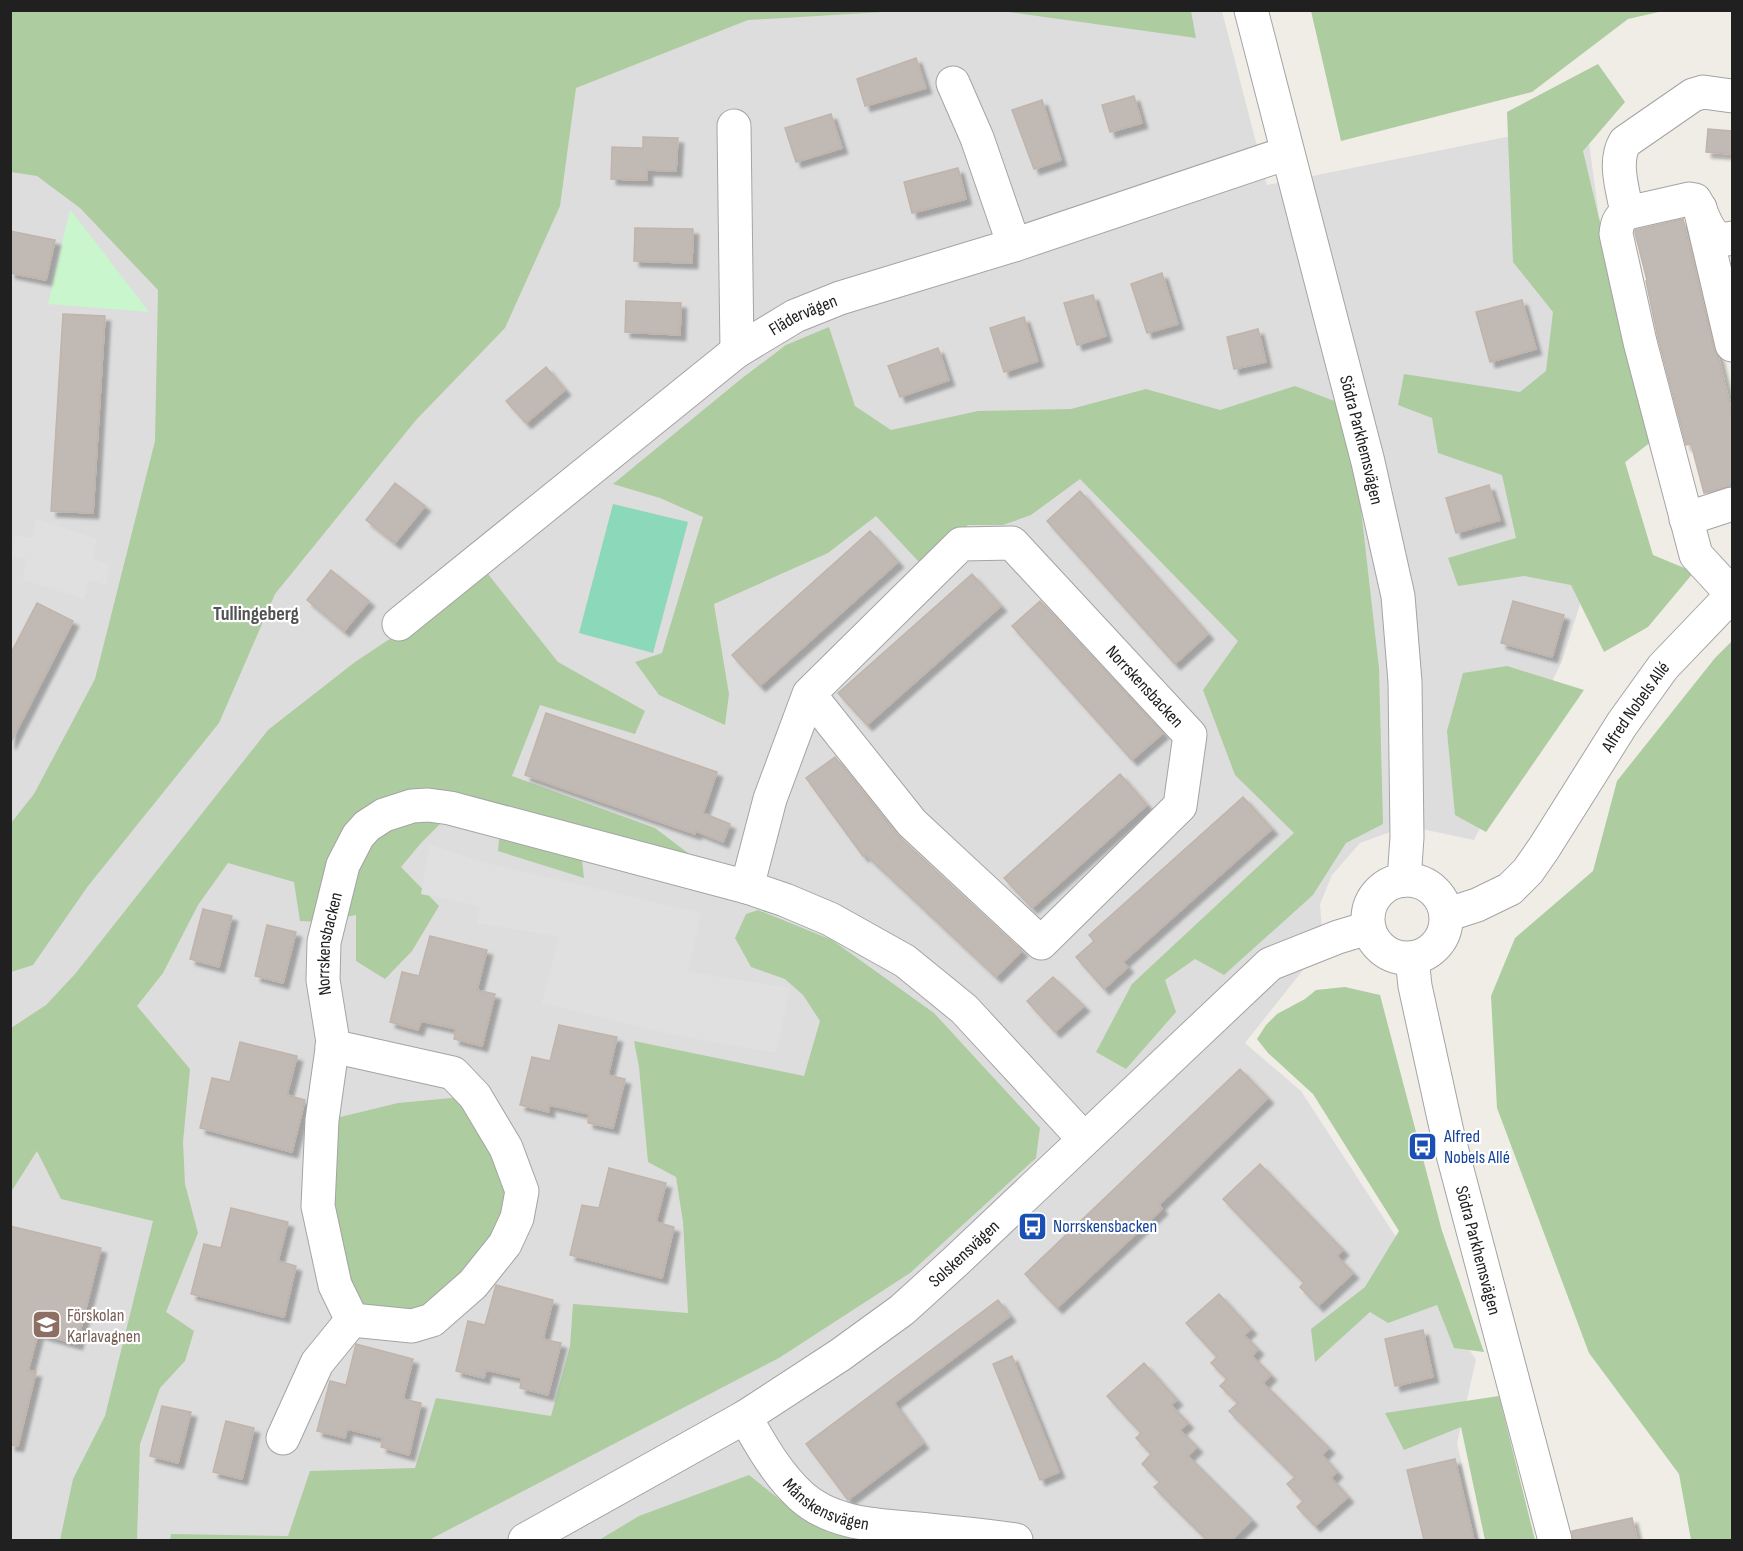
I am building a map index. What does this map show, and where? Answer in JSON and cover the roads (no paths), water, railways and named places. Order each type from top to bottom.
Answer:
[{"type":"street","name":"Södra Parkhemsvägen","points":[[1251,10],[1368,462],[1398,596],[1406,682],[1407,837],[1404,880]]},
{"type":"street","points":[[952,83],[977,138],[1014,245]]},
{"type":"street","points":[[1732,96],[1703,92],[1693,95],[1625,142],[1619,152],[1618,161],[1627,213],[1689,199],[1695,200],[1714,237],[1725,240],[1732,238]]},
{"type":"street","points":[[734,126],[737,351]]},
{"type":"street","name":"Flädervägen","points":[[399,624],[737,351],[795,316],[840,298],[1014,245],[1287,153]]},
{"type":"street","points":[[1700,208],[1732,345]]},
{"type":"street","name":"Alfred Nobels Allé","points":[[1446,915],[1478,905],[1510,889],[1528,870],[1622,723],[1663,667],[1732,595],[1696,555],[1686,519],[1640,342],[1616,234],[1617,224],[1627,213]]},
{"type":"street","points":[[1686,519],[1732,504]]},
{"type":"street","name":"Norrskensbacken","points":[[747,887],[770,799],[809,694],[961,544],[1011,543],[1191,735],[1180,806],[1041,943],[912,823],[809,694]]},
{"type":"street","name":"Norrskensbacken","points":[[352,1320],[335,1285],[318,1206],[322,1120],[332,1046],[323,980],[324,942],[344,865],[358,836],[378,818],[396,809],[428,805],[450,808],[747,887],[830,918],[904,961],[964,1009],[1084,1139]]},
{"type":"street","points":[[1404,880],[1417,881],[1434,891],[1444,905],[1446,915],[1446,926],[1436,946],[1421,956],[1412,958],[1401,958],[1383,951],[1373,941],[1368,928],[1367,915],[1375,896],[1390,884],[1404,880]]},
{"type":"street","name":"Solskensvägen","points":[[525,1540],[745,1417],[840,1355],[902,1310],[1048,1175],[1270,963],[1368,928]]},
{"type":"street","name":"Södra Parkhemsvägen","points":[[1412,958],[1415,986],[1447,1132],[1556,1540]]},
{"type":"street","points":[[283,1438],[317,1363],[352,1320],[412,1326],[432,1320],[473,1284],[505,1244],[517,1218],[522,1191],[506,1148],[475,1096],[453,1072],[332,1046]]},
{"type":"street","name":"Månskensvägen","points":[[745,1417],[764,1451],[783,1477],[802,1497],[822,1511],[857,1522],[1016,1540]]},
{"type":"place","name":"Alfred Nobels Allé","points":[[1423,1146]]},
{"type":"place","name":"Norrskensbacken","points":[[1032,1226]]},
{"type":"place","name":"Förskolan Karlavagnen","points":[[46,1325]]},
{"type":"district","name":"Tullingeberg","points":[[256,613]]}]
